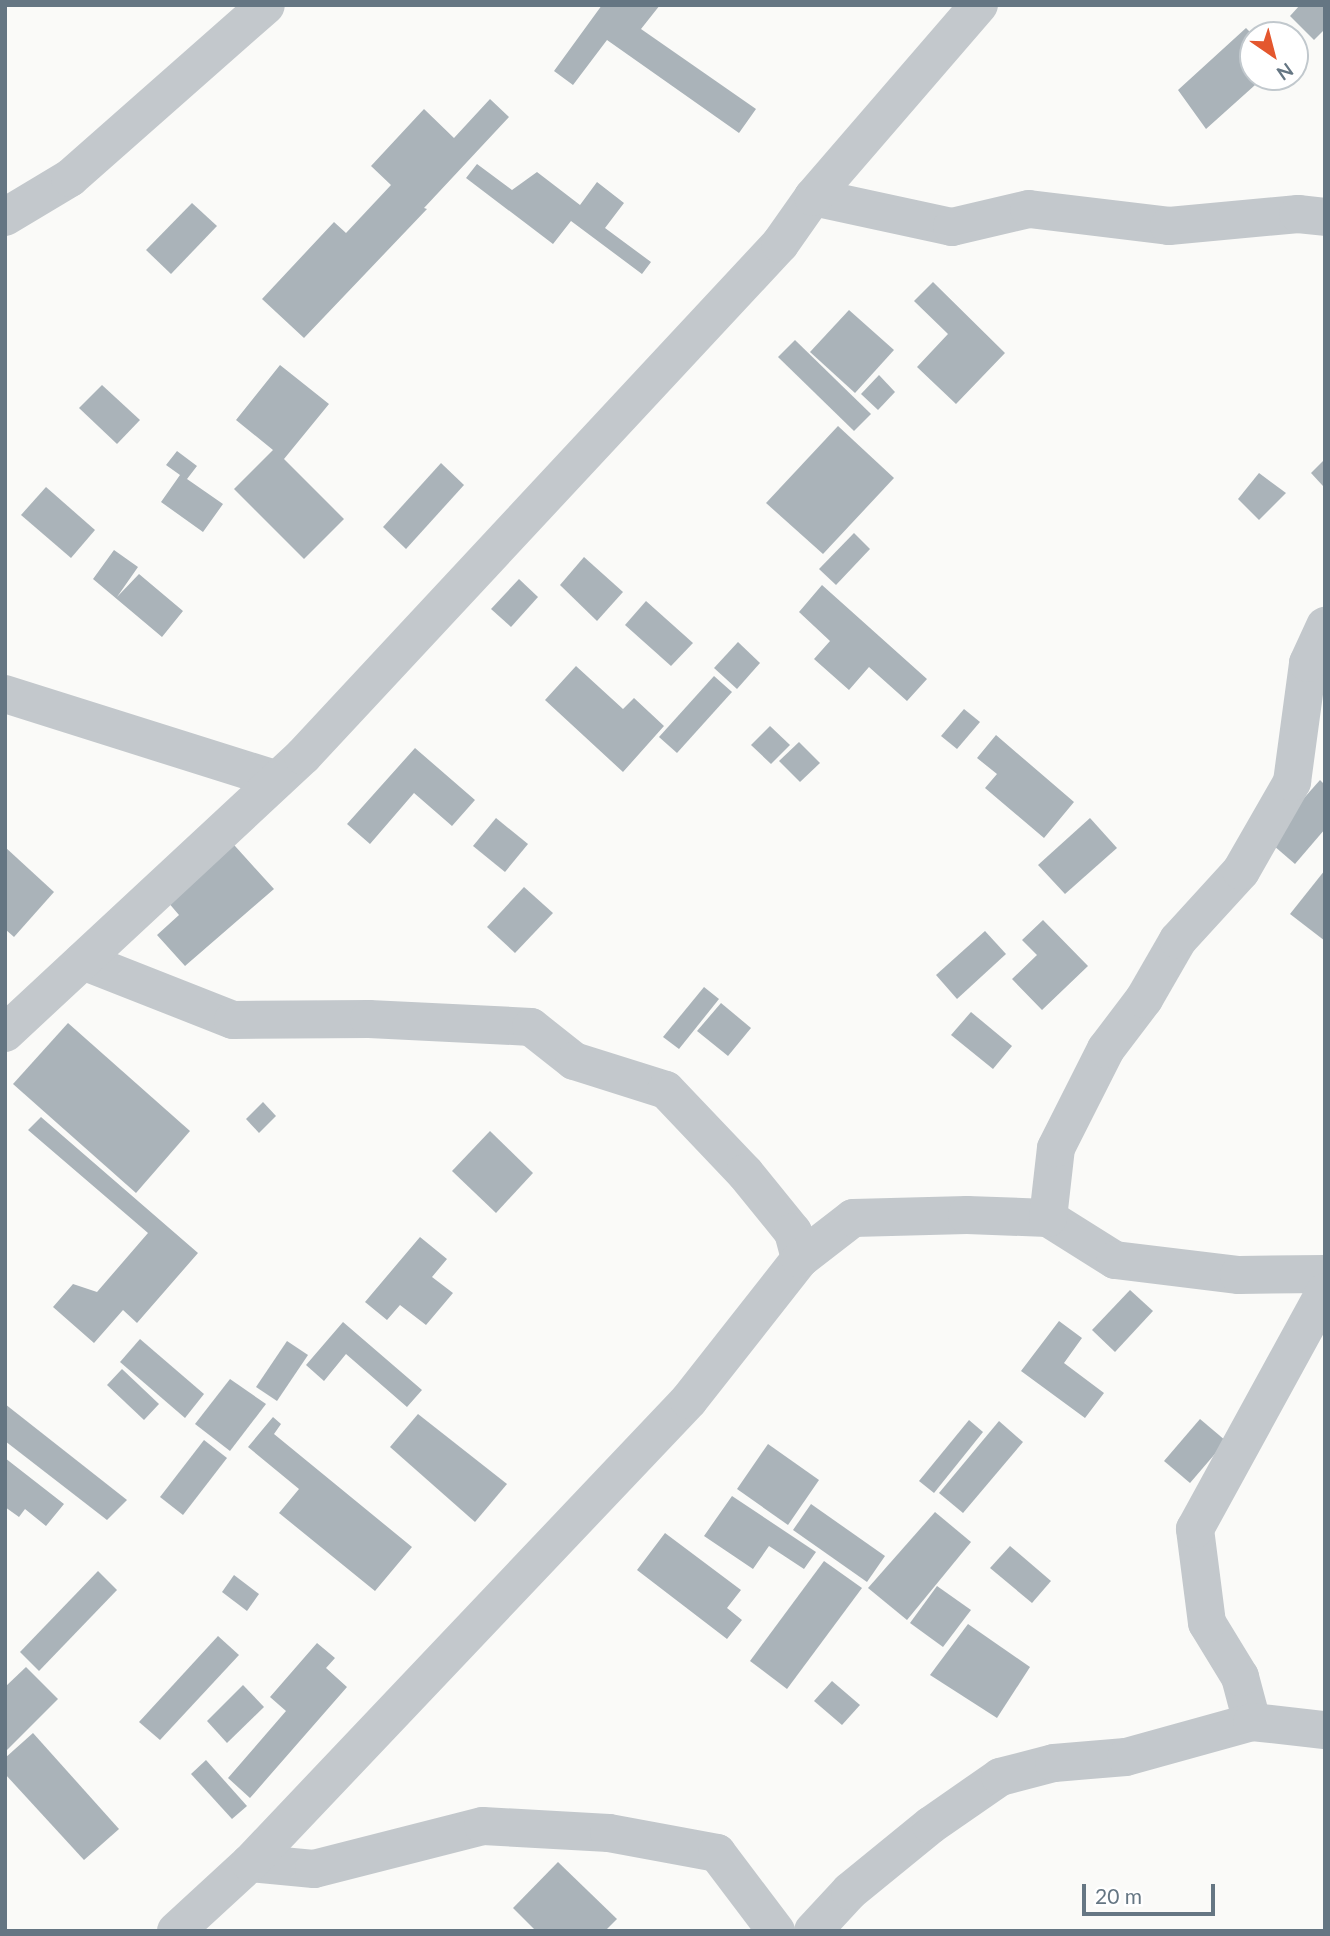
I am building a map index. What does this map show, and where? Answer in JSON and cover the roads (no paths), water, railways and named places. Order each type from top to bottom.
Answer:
[{"type":"street","points":[[5,216],[70,178],[266,5]]},
{"type":"street","points":[[9,1023],[83,961],[277,780],[780,244],[813,197],[979,5]]},
{"type":"street","points":[[813,197],[952,227],[1029,209],[1169,226],[1298,214],[1325,217]]},
{"type":"street","points":[[1048,1218],[1056,1148],[1106,1049],[1144,999],[1178,940],[1241,871],[1292,782],[1308,663],[1325,626]]},
{"type":"street","points":[[5,694],[277,780]]},
{"type":"street","points":[[83,961],[233,1020],[369,1019],[531,1027],[573,1061],[666,1090],[745,1173],[793,1232],[800,1259]]},
{"type":"street","points":[[176,1931],[250,1863],[689,1400],[800,1259],[852,1218],[967,1215],[1048,1218],[1115,1260],[1239,1275],[1325,1274]]},
{"type":"street","points":[[1252,1722],[1240,1677],[1207,1623],[1195,1529],[1325,1292]]},
{"type":"street","points":[[813,1931],[860,1883],[931,1825],[1000,1777],[1054,1763],[1126,1757],[1252,1722],[1325,1730]]},
{"type":"street","points":[[250,1863],[314,1869],[483,1826],[609,1833],[717,1853],[776,1931]]}]
